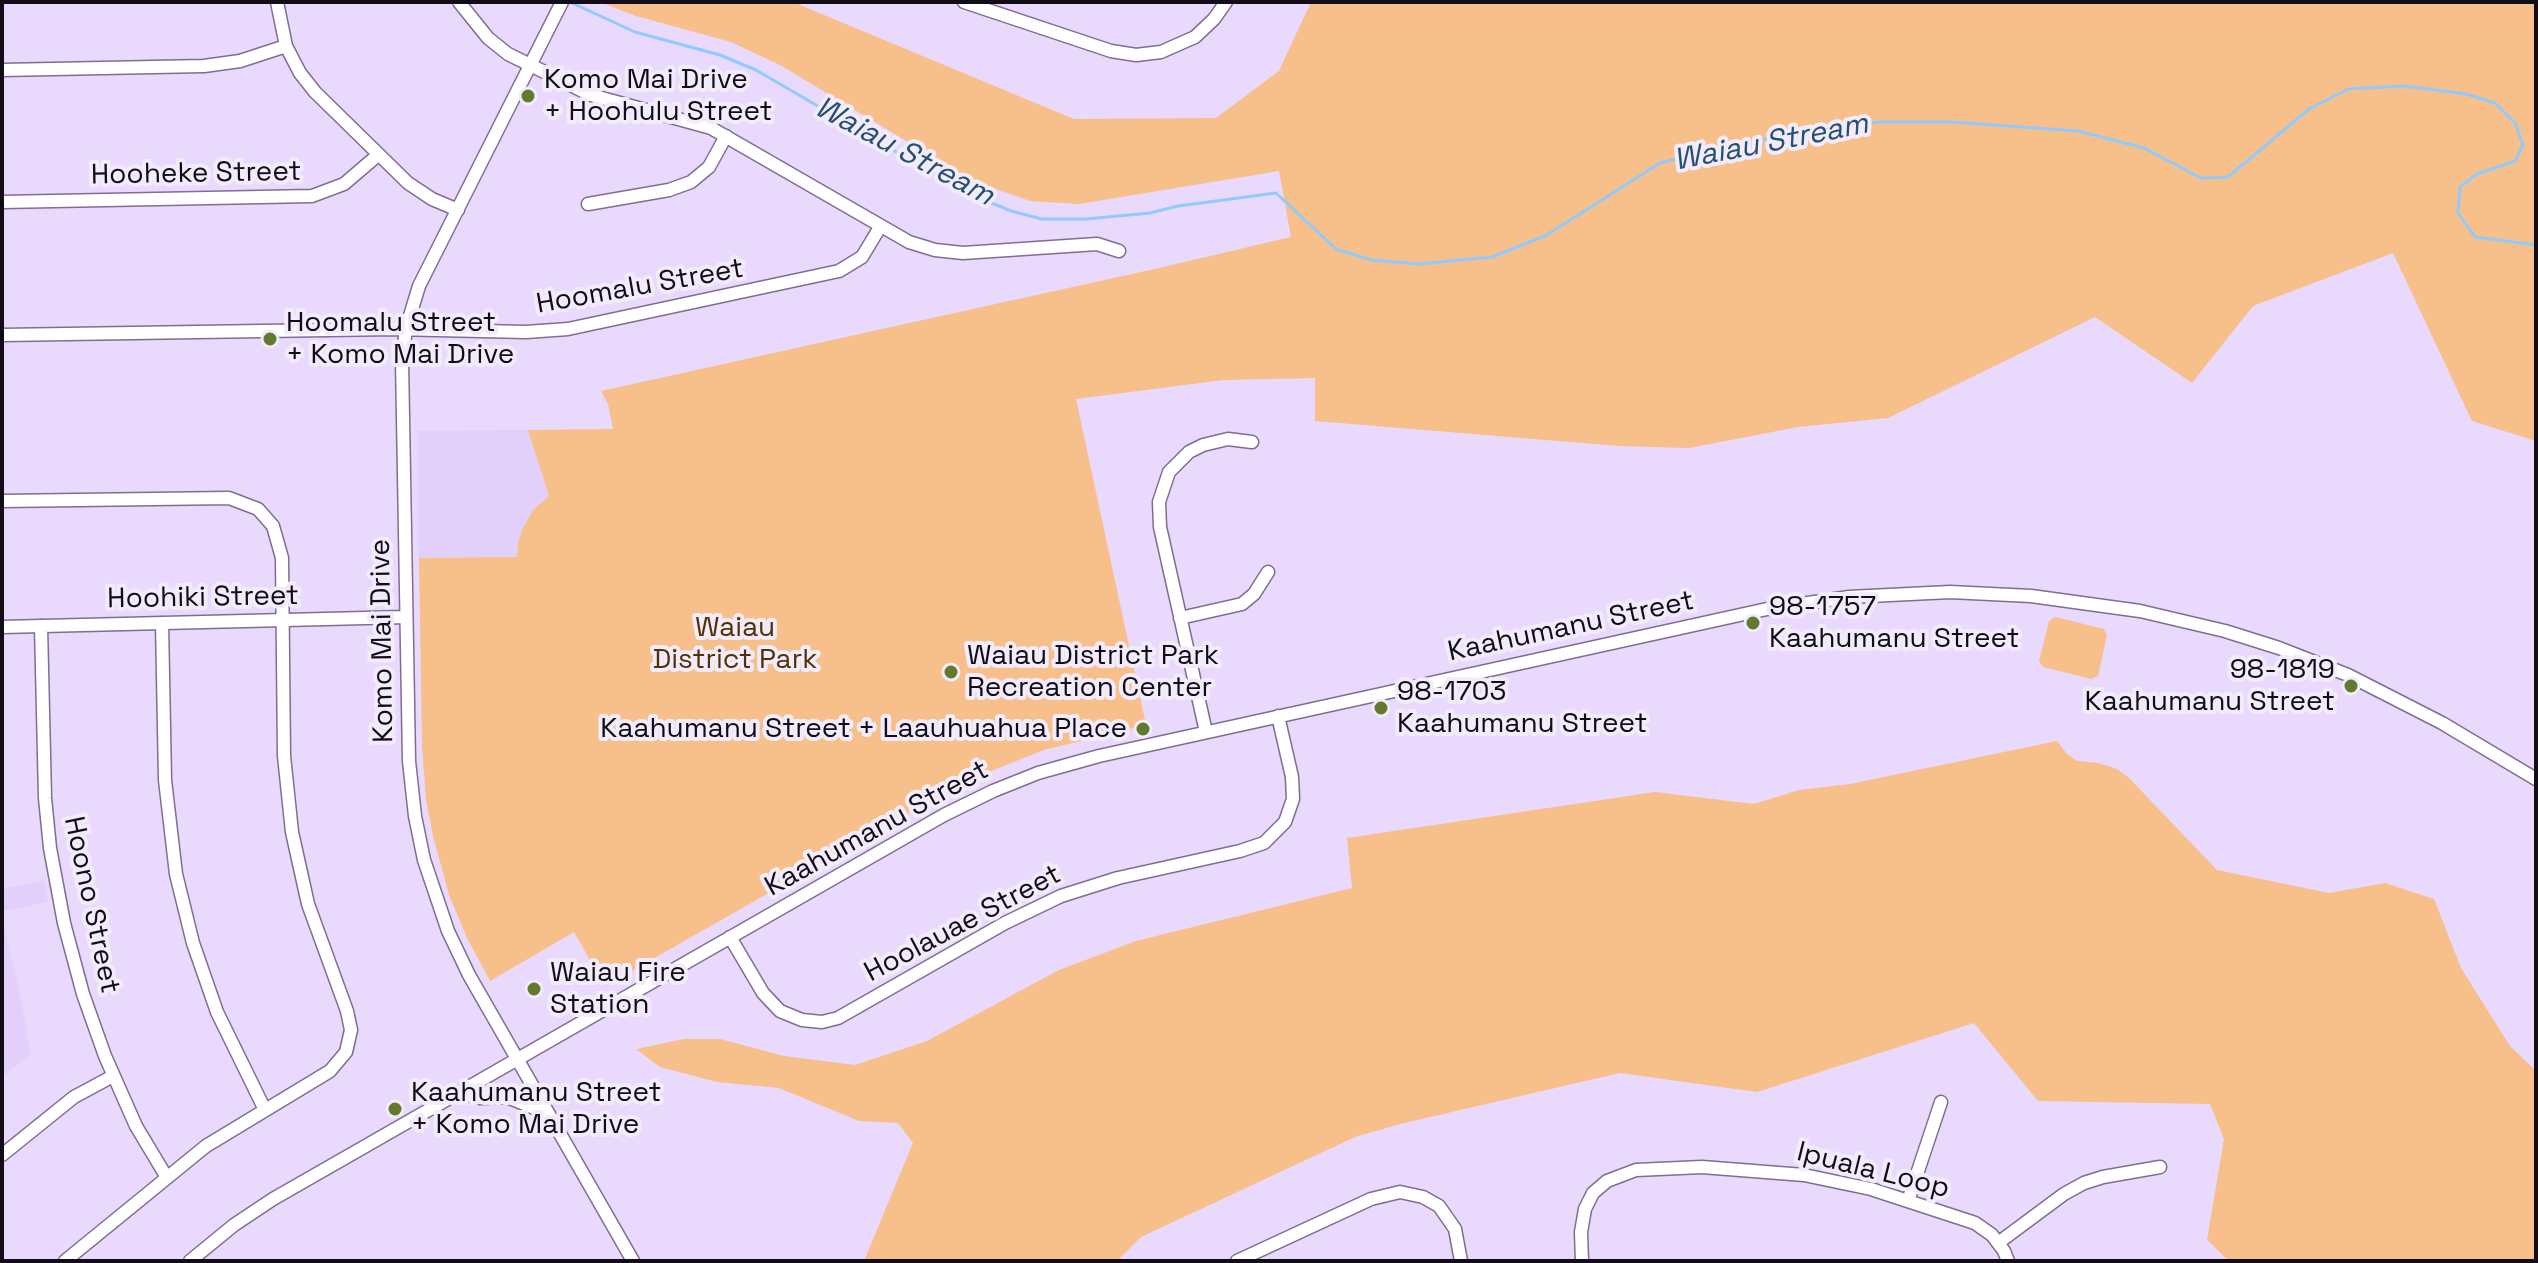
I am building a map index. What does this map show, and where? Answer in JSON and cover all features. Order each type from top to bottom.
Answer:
[{"type":"street","points":[[277,2],[286,46],[307,82],[408,183],[432,199],[458,210]]},
{"type":"street","points":[[459,2],[496,46],[531,66],[591,95],[695,122],[726,136],[909,242],[949,252],[1097,244],[1119,251]]},
{"type":"street","points":[[964,2],[1111,51],[1136,55],[1161,52],[1195,37],[1226,2]]},
{"type":"street","name":"Komo Mai Drive","points":[[560,6],[419,286],[406,329],[402,360],[409,761],[424,860],[439,909],[458,952],[633,1261]]},
{"type":"street","points":[[2,70],[204,66],[240,61],[286,46]]},
{"type":"street","points":[[588,204],[684,186],[709,167],[726,136]]},
{"type":"street","name":"Hooheke Street","points":[[2,202],[312,196],[344,184],[378,155]]},
{"type":"street","name":"Hoomalu Street","points":[[2,335],[406,329],[544,332],[687,306],[839,271],[862,257],[880,227]]},
{"type":"street","points":[[1206,732],[1158,514],[1164,481],[1176,463],[1196,448],[1228,439],[1252,442]]},
{"type":"street","points":[[2,501],[219,497],[249,504],[264,514],[277,535],[282,558],[284,756],[292,832],[308,904],[347,1011],[351,1038],[343,1058],[330,1071],[206,1146],[65,1261]]},
{"type":"street","points":[[1180,618],[1242,604],[1254,594],[1268,572]]},
{"type":"street","name":"Kaahumanu Street","points":[[190,1261],[266,1203],[944,815],[993,791],[1066,764],[1799,603],[1910,593],[2011,594],[2140,611],[2196,623],[2279,648],[2348,675],[2418,710],[2536,779]]},
{"type":"street","name":"Hoohiki Street","points":[[2,627],[406,617]]},
{"type":"street","points":[[162,623],[165,780],[176,874],[193,943],[217,1012],[265,1110]]},
{"type":"street","name":"Hoono Street","points":[[41,626],[44,772],[50,848],[72,956],[94,1028],[113,1076],[136,1126],[166,1176]]},
{"type":"street","name":"Hoolauae Street","points":[[730,937],[763,993],[780,1011],[802,1020],[822,1022],[838,1018],[1005,923],[1061,896],[1118,878],[1264,843],[1285,822],[1293,799],[1292,777],[1278,716]]},
{"type":"street","points":[[2,1155],[74,1097],[113,1076]]},
{"type":"street","points":[[458,1093],[480,1098],[512,1098],[549,1114]]},
{"type":"street","points":[[1908,1201],[1941,1102]]},
{"type":"street","name":"Ipuala Loop","points":[[1582,1261],[1582,1219],[1588,1201],[1607,1181],[1626,1172],[1702,1167],[1765,1170],[1834,1180],[1908,1201],[1975,1223],[1998,1243],[2008,1261]]},
{"type":"street","points":[[1998,1243],[2064,1194],[2084,1183],[2160,1167]]},
{"type":"street","points":[[1237,1261],[1371,1199],[1400,1192],[1423,1197],[1439,1206],[1455,1229],[1461,1261]]},
{"type":"shaded area","points":[[528,430],[549,496],[533,510],[523,528],[517,557],[419,558],[418,431]]},
{"type":"shaded area","points":[[44,881],[48,902],[2,911],[2,889]]},
{"type":"shaded area","points":[[2,919],[22,1003],[30,1054],[2,1077]]},
{"type":"green space","name":"Waiau District Park","points":[[600,2],[793,2],[1074,119],[1216,118],[1279,71],[1311,2],[2536,2],[2536,441],[2472,421],[2393,253],[2253,306],[2192,383],[2095,317],[1888,418],[1798,427],[1689,448],[1619,446],[1315,421],[1315,378],[1223,380],[1076,399],[1146,725],[1044,750],[966,781],[605,986],[574,932],[490,981],[449,895],[426,800],[422,746],[419,558],[517,557],[523,528],[533,510],[549,496],[528,430],[613,429],[608,404],[601,391],[1291,237],[1279,171],[1079,204],[1030,201],[973,181],[780,65],[731,42],[636,16]]},
{"type":"green space","points":[[2055,617],[2104,629],[2107,635],[2098,676],[2091,679],[2043,667],[2039,661],[2049,621]]},
{"type":"green space","points":[[2057,741],[2077,761],[2117,769],[2129,778],[2217,870],[2329,893],[2385,883],[2434,899],[2461,968],[2510,1046],[2536,1071],[2536,1261],[2229,1261],[2207,1240],[2224,1139],[2210,1104],[2038,1101],[1974,1023],[1757,1092],[1620,1073],[1400,1124],[1355,1137],[1141,1237],[1117,1261],[864,1261],[913,1143],[898,1123],[859,1121],[779,1088],[717,1082],[660,1067],[636,1049],[684,1039],[720,1039],[784,1056],[855,1065],[927,1041],[1059,970],[1136,941],[1352,888],[1347,838],[1655,792],[1754,804],[1799,790],[1850,784]]},
{"type":"waterway","name":"Waiau Stream","points":[[570,2],[635,32],[720,55],[756,70],[965,192],[1011,211],[1042,219],[1086,219],[1150,213],[1178,206],[1276,193],[1336,249],[1372,260],[1419,264],[1492,257],[1545,236],[1660,163],[1745,142],[1877,122],[1952,122],[2078,131],[2144,148],[2201,178],[2228,177],[2309,109],[2348,89],[2404,86],[2466,94],[2495,103],[2515,123],[2523,145],[2515,161],[2477,174],[2460,187],[2458,213],[2475,237],[2536,245]]},
{"type":"place","name":"Komo Mai Drive + Hoohulu Street","points":[[528,96]]},
{"type":"place","name":"Hoomalu Street + Komo Mai Drive","points":[[270,339]]},
{"type":"place","name":"98-1757 Kaahumanu Street","points":[[1753,623]]},
{"type":"place","name":"Waiau District Park Recreation Center","points":[[951,672]]},
{"type":"place","name":"98-1819 Kaahumanu Street","points":[[2351,686]]},
{"type":"place","name":"98-1703 Kaahumanu Street","points":[[1381,708]]},
{"type":"place","name":"Kaahumanu Street + Laauhuahua Place","points":[[1143,729]]},
{"type":"place","name":"Waiau Fire Station","points":[[534,989]]},
{"type":"place","name":"Kaahumanu Street + Komo Mai Drive","points":[[395,1109]]}]
